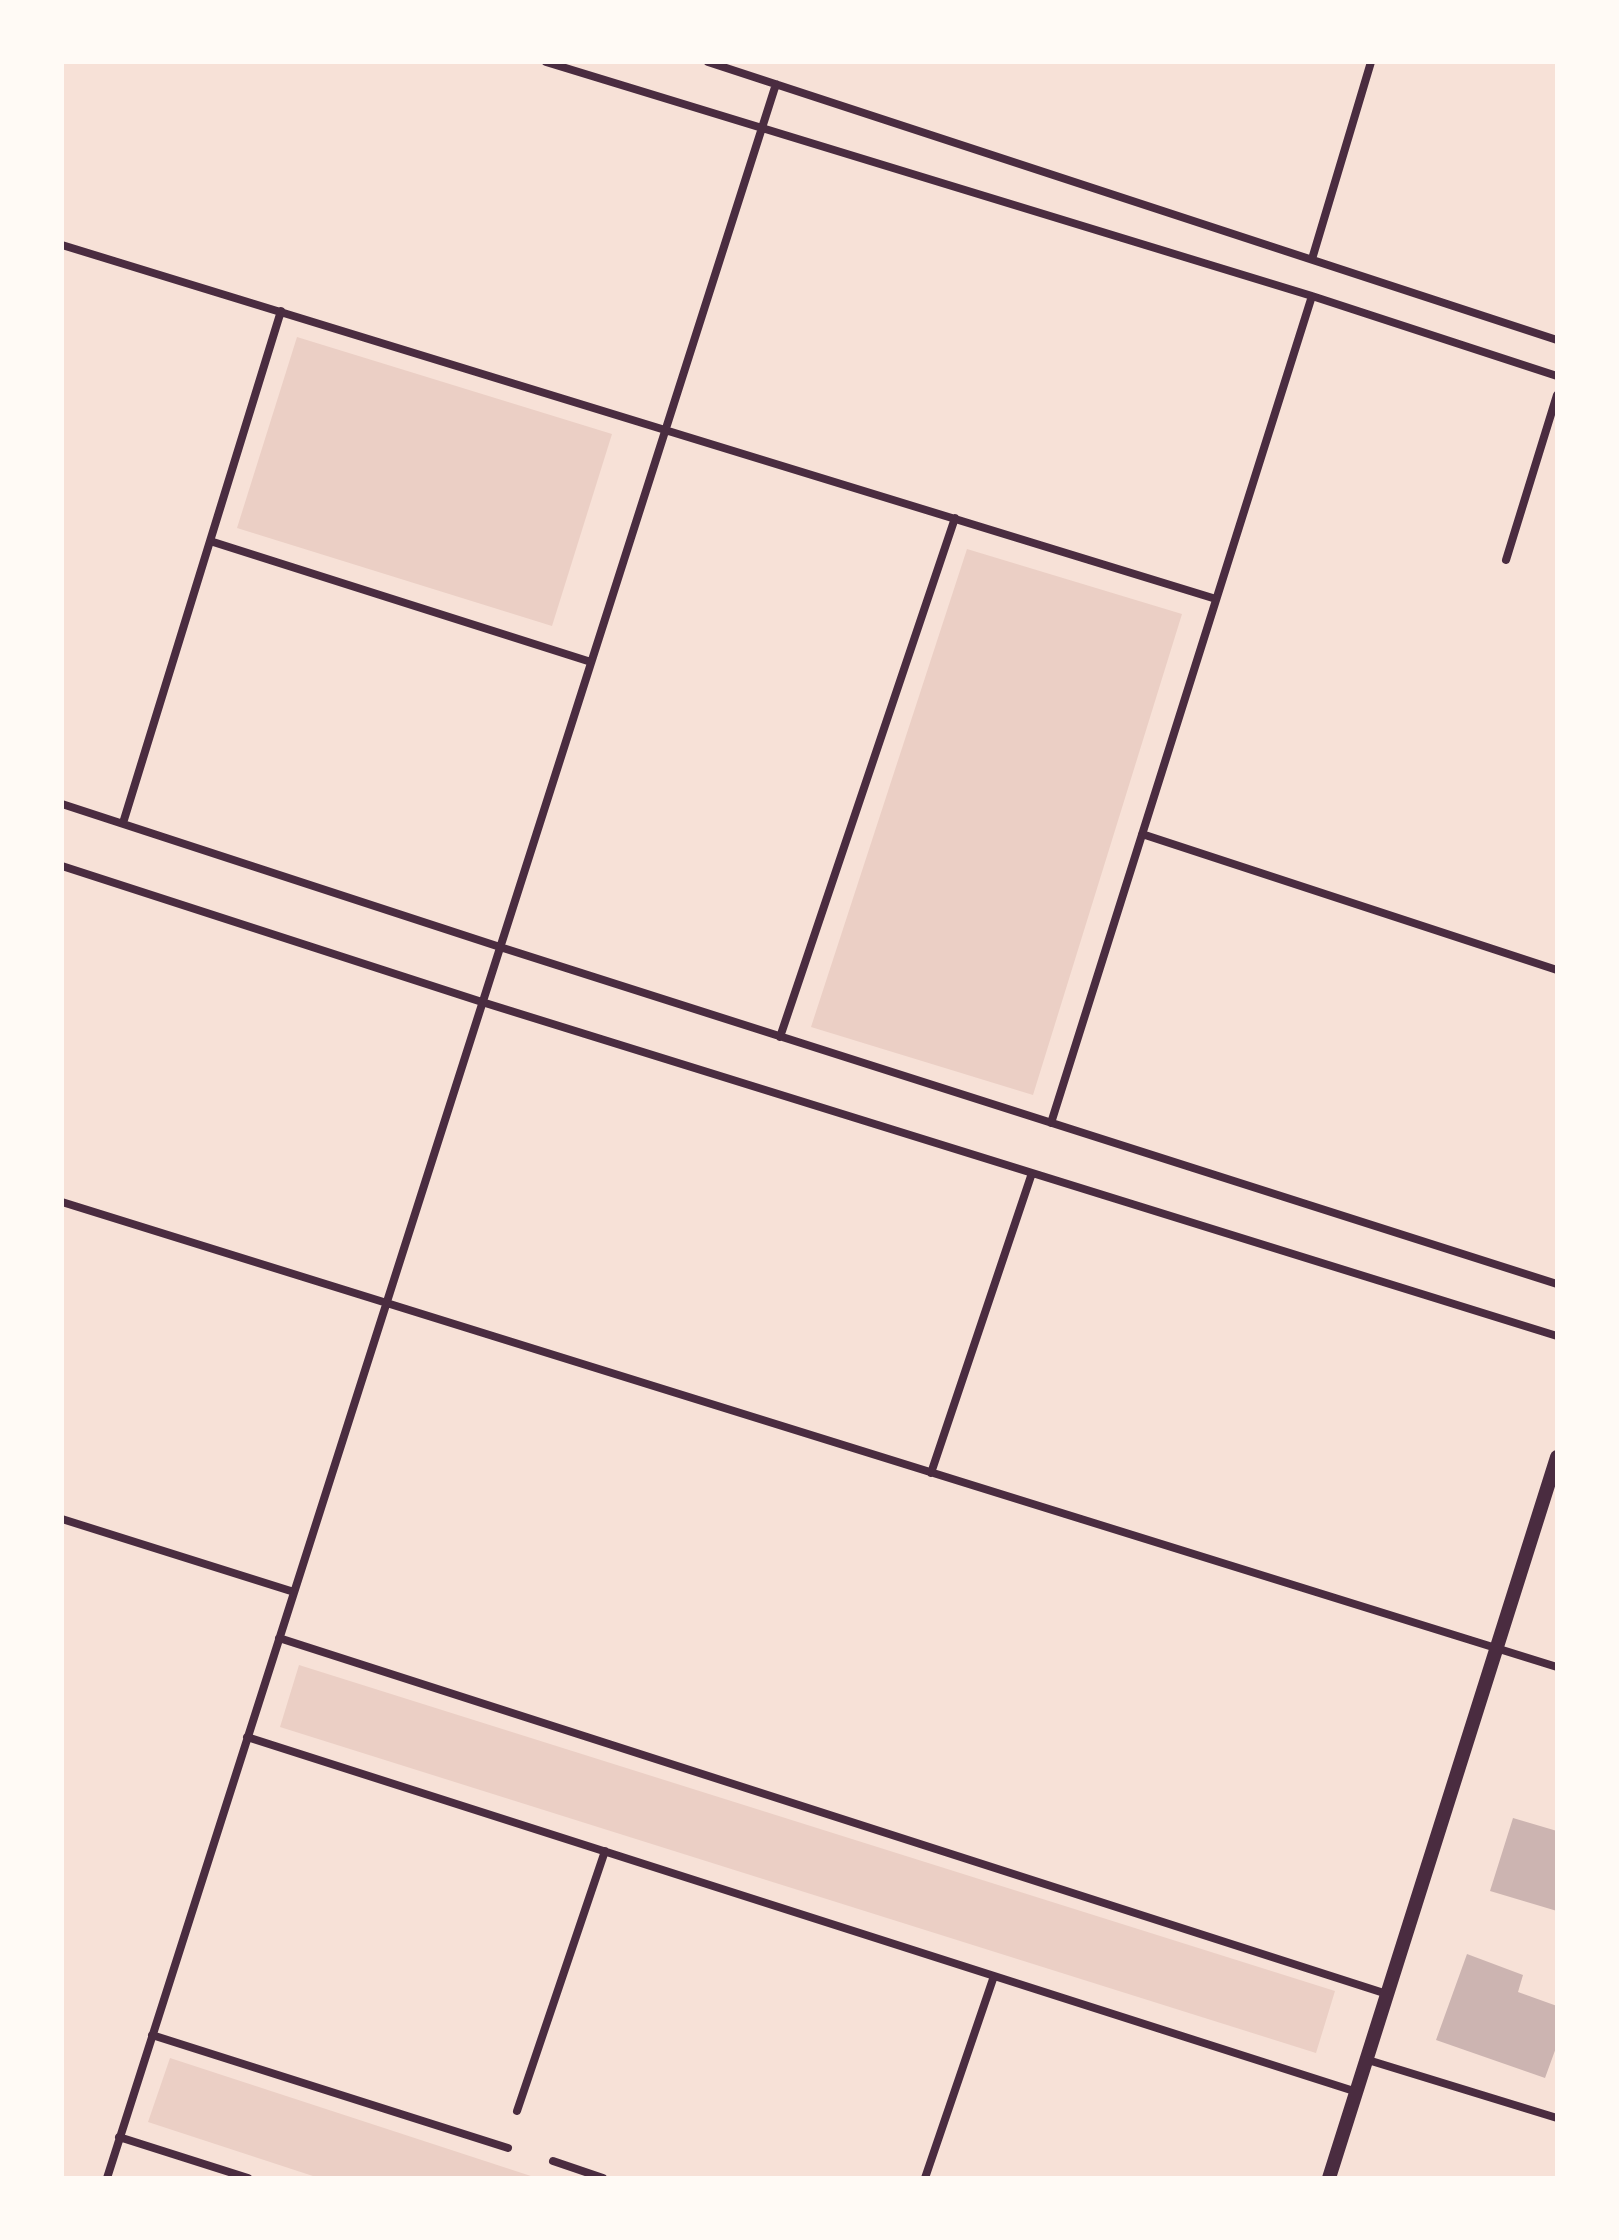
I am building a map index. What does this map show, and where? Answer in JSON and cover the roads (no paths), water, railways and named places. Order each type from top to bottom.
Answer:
[{"type":"street","points":[[546,62],[1312,296],[1557,376]]},
{"type":"street","points":[[708,62],[1557,340]]},
{"type":"street","points":[[1312,259],[1371,62]]},
{"type":"street","points":[[107,2178],[776,84]]},
{"type":"street","points":[[62,245],[1216,599]]},
{"type":"street","points":[[1051,1123],[1312,296]]},
{"type":"street","points":[[123,823],[281,311]]},
{"type":"street","points":[[1506,560],[1557,395]]},
{"type":"street","points":[[780,1037],[955,518]]},
{"type":"street","points":[[210,541],[591,662]]},
{"type":"street","points":[[62,804],[1557,1284]]},
{"type":"street","points":[[1142,834],[1557,970]]},
{"type":"street","points":[[62,866],[482,1002],[1557,1336]]},
{"type":"street","points":[[931,1473],[1032,1173]]},
{"type":"street","points":[[62,1202],[1557,1667]]},
{"type":"street","points":[[1329,2178],[1557,1457]]},
{"type":"street","points":[[62,1519],[294,1592]]},
{"type":"street","points":[[279,1638],[1387,1994]]},
{"type":"street","points":[[247,1737],[1357,2092]]},
{"type":"street","points":[[517,2111],[605,1851]]},
{"type":"street","points":[[925,2178],[994,1976]]},
{"type":"street","points":[[152,2035],[508,2148]]},
{"type":"street","points":[[1368,2060],[1557,2118]]},
{"type":"street","points":[[119,2137],[248,2178]]},
{"type":"street","points":[[553,2161],[603,2178]]}]
